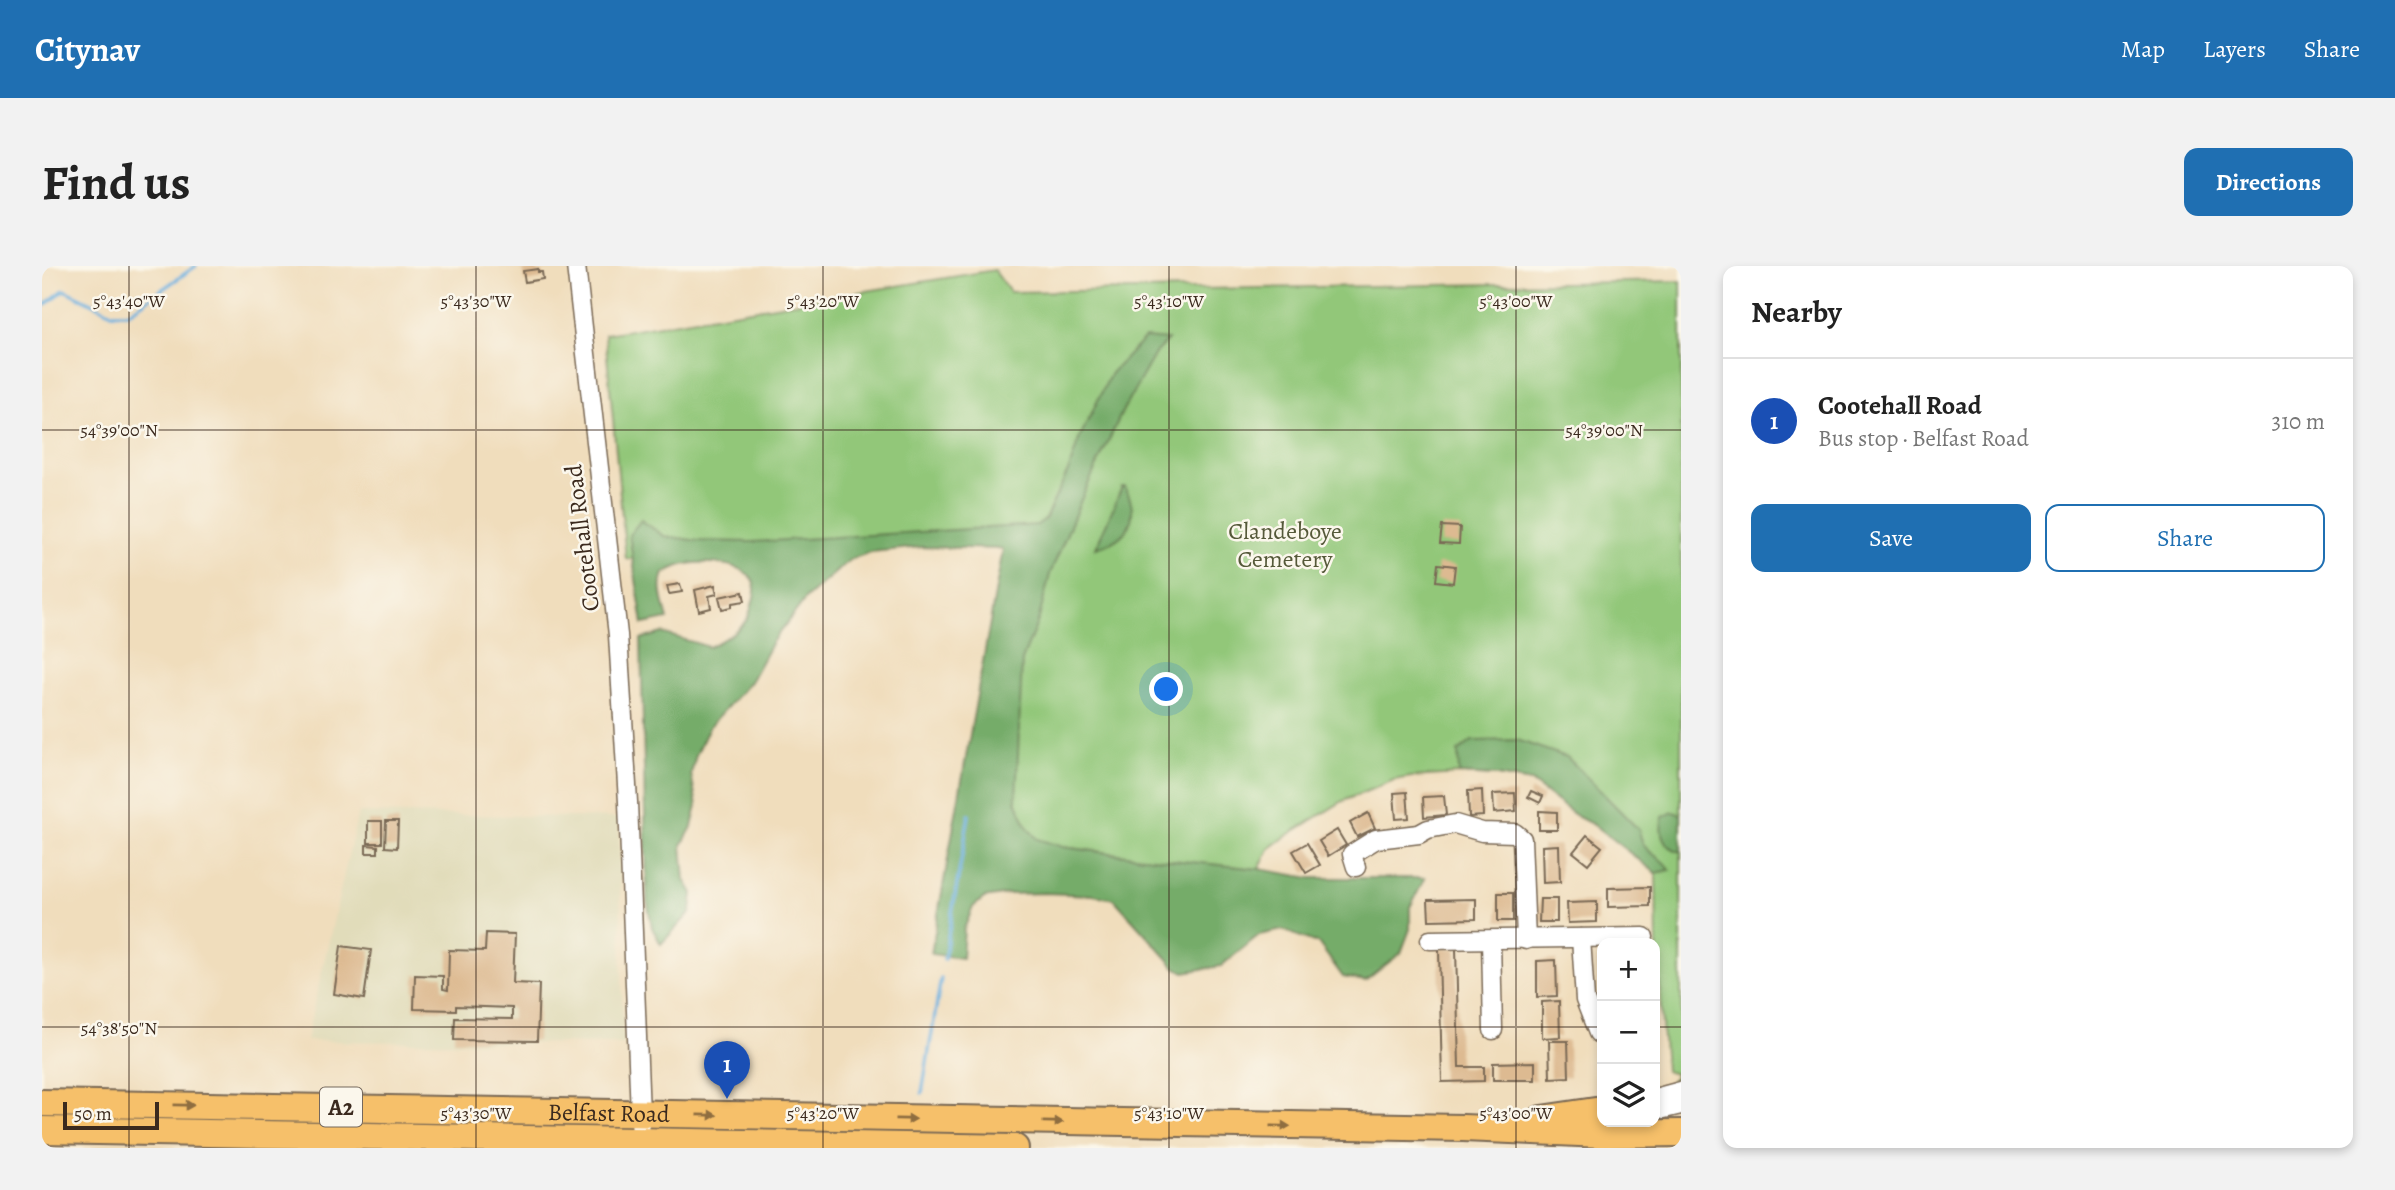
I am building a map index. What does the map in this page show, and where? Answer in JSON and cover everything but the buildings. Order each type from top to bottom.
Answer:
[{"type":"highway","name":"Belfast Road","points":[[42,1103],[1463,1128],[1602,1134],[1681,1133]]},
{"type":"highway","points":[[1463,1128],[1597,1111]]},
{"type":"highway","name":"Belfast Road","points":[[42,1130],[1015,1148]]},
{"type":"street","name":"Cootehall Road","points":[[576,266],[618,635],[628,802],[641,1141]]},
{"type":"street","points":[[1356,867],[1352,854],[1376,839],[1419,834],[1428,829],[1455,824],[1482,832],[1515,833],[1522,839],[1525,940]]},
{"type":"street","points":[[1430,940],[1525,940],[1644,935]]},
{"type":"street","points":[[1581,938],[1585,999],[1597,1030]]},
{"type":"street","points":[[1491,940],[1493,1030]]},
{"type":"shaded area","points":[[358,813],[619,818],[623,1044],[306,1041]]},
{"type":"green space","name":"Clandeboye Cemetery","points":[[994,270],[1010,292],[1681,281],[1681,1077],[1671,1081],[1676,1074],[1665,1071],[1656,873],[1594,825],[1578,817],[1531,782],[1497,776],[1459,774],[1394,780],[1343,801],[1285,837],[1269,849],[1259,869],[1063,847],[995,830],[1025,536],[626,559],[605,334]]},
{"type":"green space","points":[[1145,338],[1168,340],[1156,352],[1123,410],[1083,495],[1050,574],[1039,618],[1022,660],[1016,800],[1026,825],[1037,839],[1063,847],[1115,854],[1259,869],[1311,878],[1425,878],[1410,907],[1410,929],[1401,953],[1365,981],[1343,977],[1319,944],[1283,930],[1259,935],[1221,966],[1184,972],[1175,967],[1114,899],[1093,895],[1045,893],[984,898],[973,907],[964,929],[962,958],[931,954],[1003,549],[922,547],[871,552],[851,559],[807,597],[772,642],[750,682],[709,727],[696,755],[691,774],[697,806],[692,827],[682,845],[685,880],[693,893],[691,912],[661,944],[652,928],[647,900],[641,639],[662,633],[709,647],[733,633],[745,622],[752,607],[755,585],[750,576],[729,565],[701,563],[679,566],[664,573],[662,578],[662,596],[668,619],[643,624],[629,535],[641,520],[664,536],[699,541],[752,542],[1037,525],[1045,519],[1111,373]]},
{"type":"green space","points":[[1122,487],[1125,487],[1132,508],[1129,526],[1117,539],[1096,548]]},
{"type":"green space","points":[[1517,740],[1567,757],[1639,830],[1644,845],[1670,870],[1656,873],[1594,825],[1578,817],[1531,782],[1497,776],[1459,774],[1458,752],[1472,741]]},
{"type":"green space","points":[[1673,812],[1681,814],[1681,852],[1670,847],[1662,834],[1663,817]]},
{"type":"waterway","points":[[42,307],[64,290],[112,313],[128,313],[196,266]]},
{"type":"waterway","points":[[944,959],[969,815]]},
{"type":"waterway","points":[[922,1093],[941,978]]},
{"type":"place","name":"Cootehall Road","points":[[727,1099]]}]
